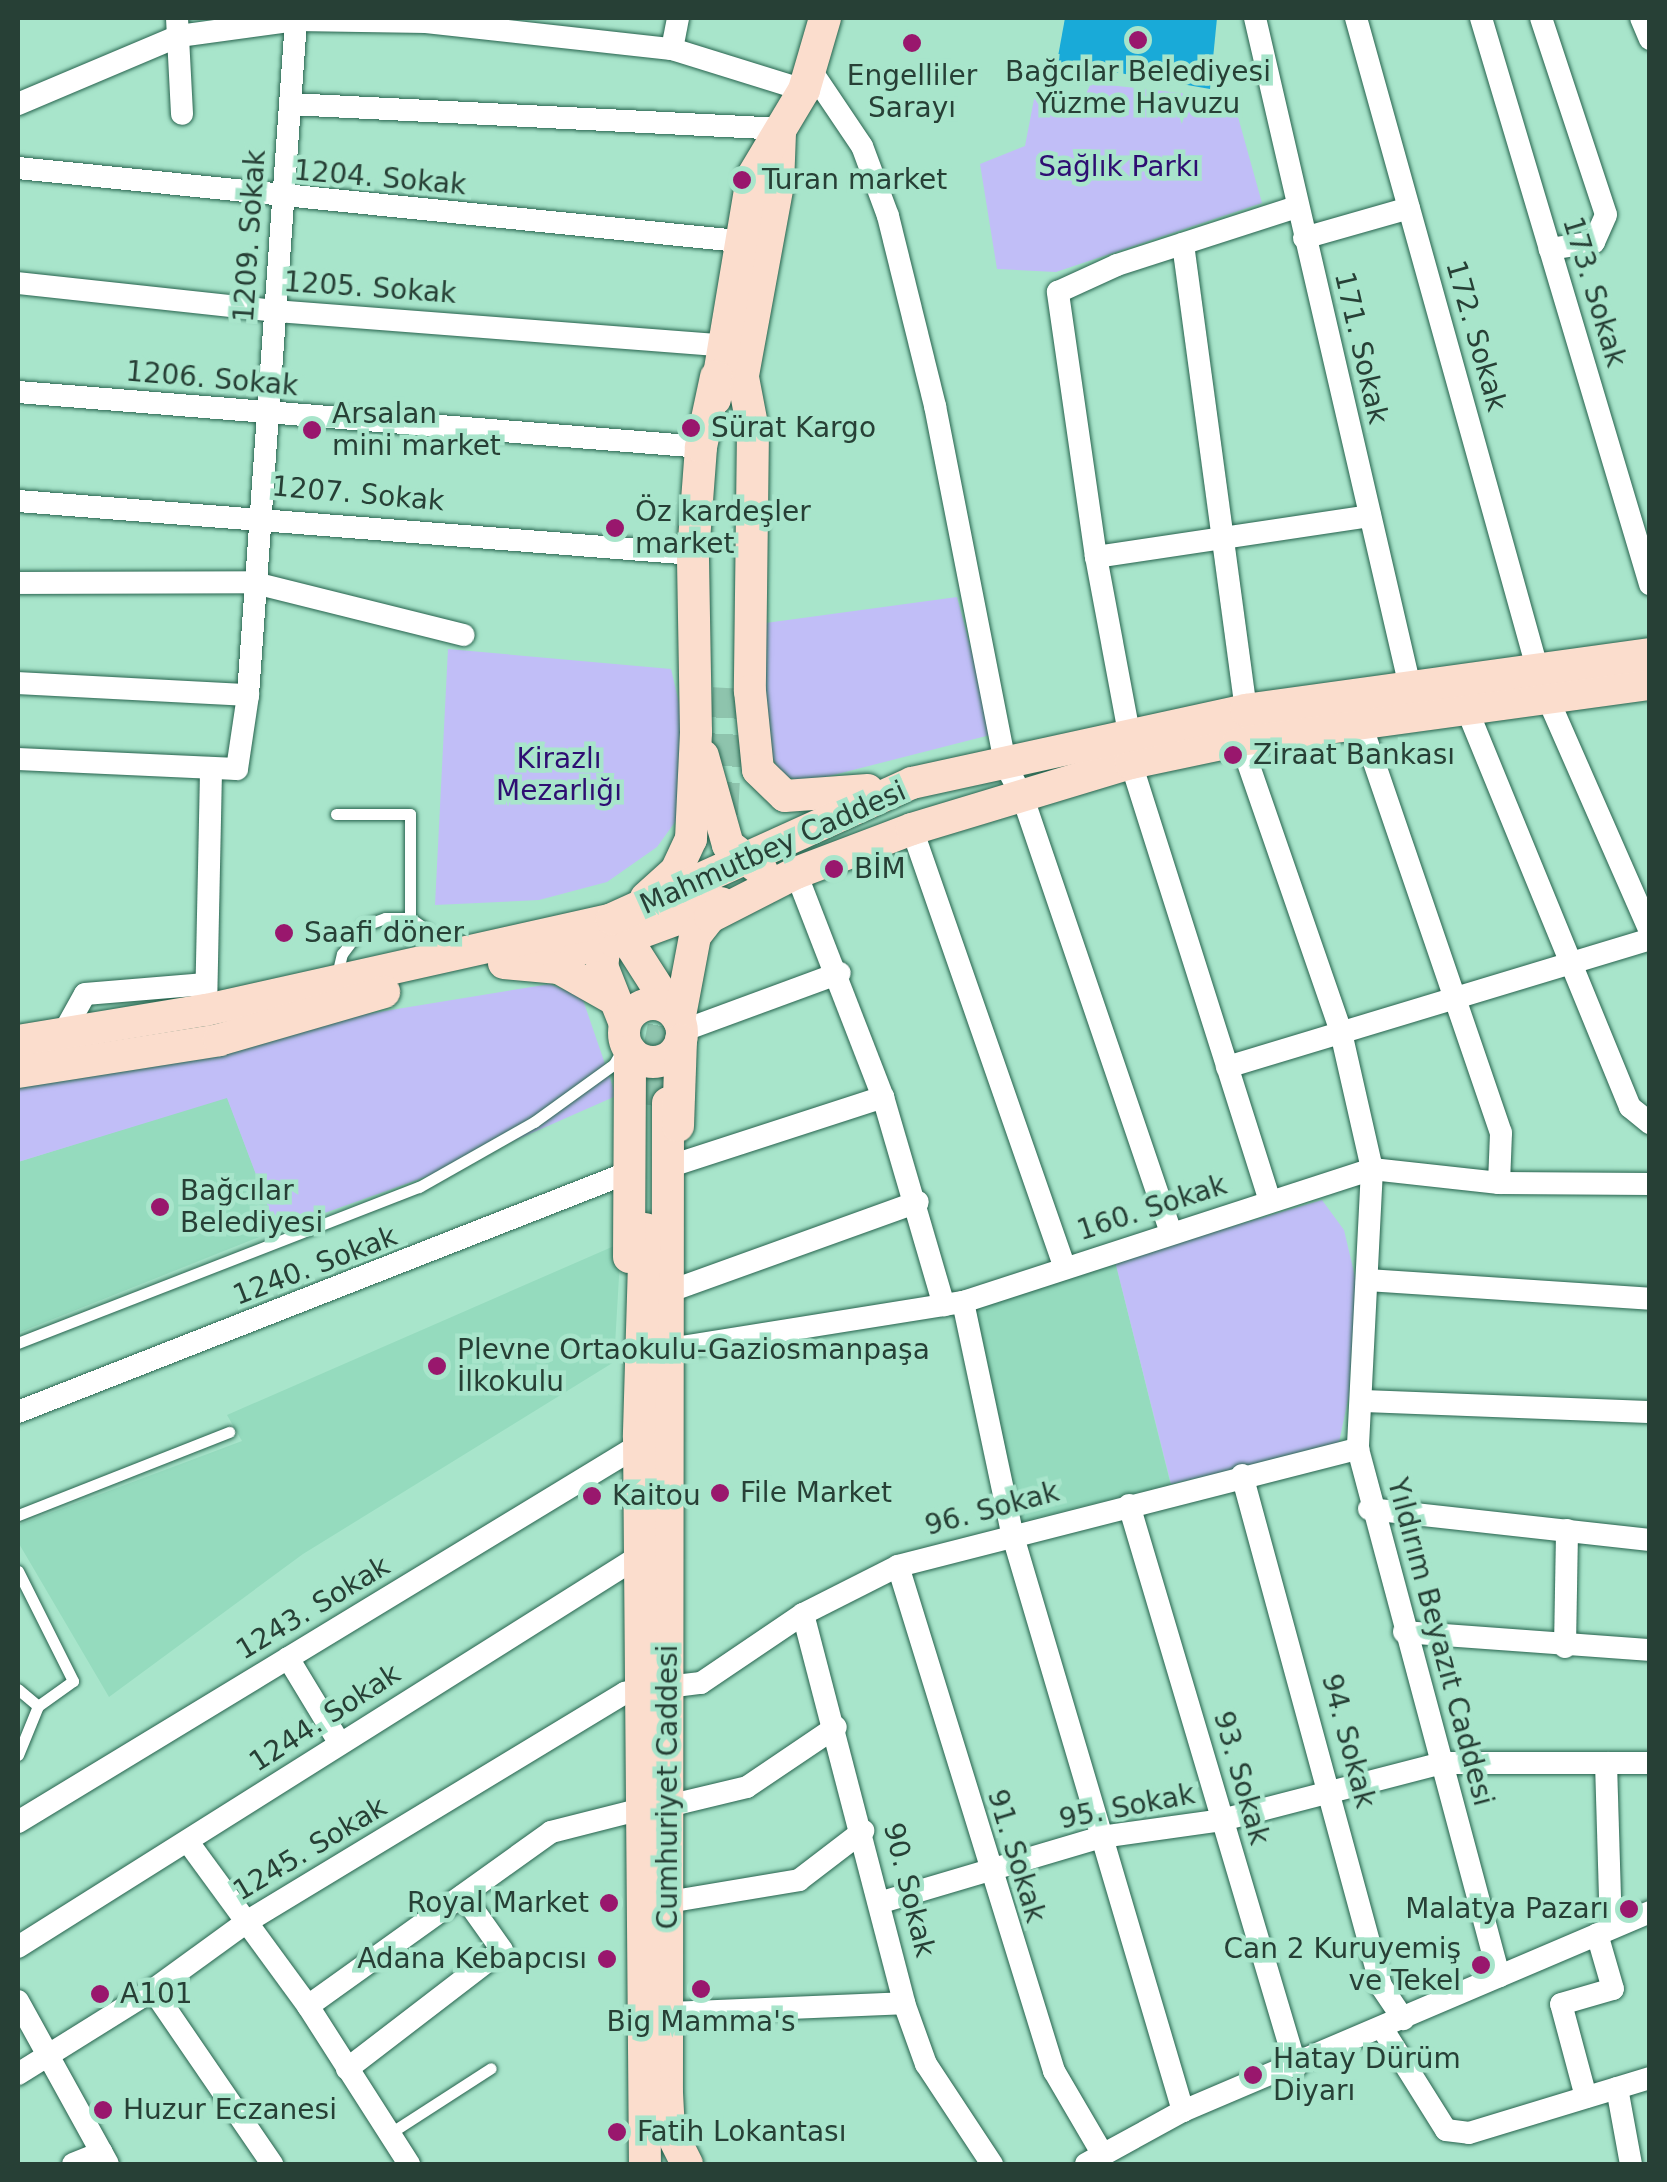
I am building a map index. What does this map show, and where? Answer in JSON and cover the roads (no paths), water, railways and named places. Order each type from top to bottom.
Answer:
[{"type":"main road","points":[[719,688],[726,363],[738,241],[752,177],[808,81],[826,18]]},
{"type":"main road","points":[[614,934],[676,872],[690,839],[696,732],[692,554],[701,447],[778,185],[780,129]]},
{"type":"main road","points":[[726,363],[753,430],[750,692],[758,770],[785,796],[912,784]]},
{"type":"main road","name":"Mahmutbey Caddesi","points":[[1243,725],[1362,728],[1468,712],[1650,654]]},
{"type":"main road","name":"Mahmutbey Caddesi","points":[[18,1072],[218,1040],[614,934],[753,875],[912,784],[1005,764],[1130,748],[1411,691],[1650,684]]},
{"type":"main road","points":[[696,732],[728,845],[753,875]]},
{"type":"main road","name":"Mahmutbey Caddesi","points":[[796,873],[912,829],[1023,798],[1130,748]]},
{"type":"main road","points":[[504,964],[559,968],[654,1062],[671,1055],[695,936],[753,875],[760,871],[796,873]]},
{"type":"main road","points":[[614,934],[679,1026],[675,1348],[664,1404]]},
{"type":"main road","points":[[614,934],[632,1171],[625,1360],[639,1441]]},
{"type":"main road","name":"Mahmutbey Caddesi","points":[[18,1041],[61,1037],[206,997],[336,981],[442,957],[614,934]]},
{"type":"main road","points":[[623,1029],[646,1004],[679,1026]]},
{"type":"main road","points":[[639,1441],[658,1104],[664,1404]]},
{"type":"main road","name":"Cumhuriyet Caddesi","points":[[645,2164],[655,1807],[654,1549],[664,1404]]},
{"type":"main road","name":"Cumhuriyet Caddesi","points":[[639,1441],[654,1549]]},
{"type":"main road","name":"Cumhuriyet Caddesi","points":[[655,1807],[668,1902],[668,2128],[686,2164]]},
{"type":"street","points":[[672,50],[678,18]]},
{"type":"street","name":"171. Sokak","points":[[1255,18],[1411,691]]},
{"type":"street","name":"172. Sokak","points":[[1356,18],[1543,685],[1650,935]]},
{"type":"street","name":"173. Sokak","points":[[1481,18],[1650,584]]},
{"type":"street","points":[[1541,18],[1606,215],[1594,242],[1550,249]]},
{"type":"street","points":[[1641,18],[1650,39]]},
{"type":"street","points":[[18,104],[178,26],[296,20],[583,28],[808,81],[862,146],[888,216],[935,406],[1005,764],[1023,798],[1171,1233]]},
{"type":"street","name":"1209. Sokak","points":[[251,582],[296,20]]},
{"type":"street","points":[[178,26],[182,114]]},
{"type":"street","points":[[290,104],[780,129]]},
{"type":"street","name":"1204. Sokak","points":[[18,168],[283,199],[738,241]]},
{"type":"street","points":[[1270,1201],[1130,748],[1096,557],[1058,292],[1183,244],[1297,208]]},
{"type":"street","points":[[1304,238],[1409,208]]},
{"type":"street","name":"Yıldırım Beyazıt Caddesi","points":[[1183,244],[1243,725],[1340,1028],[1372,1169],[1358,1449],[1369,1509],[1499,1976]]},
{"type":"street","name":"1205. Sokak","points":[[18,283],[726,363]]},
{"type":"street","name":"1206. Sokak","points":[[18,392],[701,447]]},
{"type":"street","name":"1207. Sokak","points":[[18,501],[258,516],[692,554]]},
{"type":"street","points":[[1096,557],[1370,516]]},
{"type":"street","points":[[18,760],[236,769],[248,695],[251,582]]},
{"type":"street","points":[[18,583],[251,582],[464,636]]},
{"type":"street","points":[[18,683],[248,695]]},
{"type":"street","points":[[1468,712],[1630,1107],[1650,1123]]},
{"type":"street","points":[[1362,728],[1501,1133],[1499,1183]]},
{"type":"street","points":[[206,997],[211,768]]},
{"type":"street","points":[[912,829],[1065,1268]]},
{"type":"street","points":[[796,873],[840,973],[954,1304],[1012,1533],[1184,2111]]},
{"type":"street","points":[[1227,1067],[1340,1028],[1453,998],[1650,935]]},
{"type":"street","points":[[679,1026],[840,973]]},
{"type":"street","points":[[677,1164],[883,1096]]},
{"type":"street","name":"160. Sokak","points":[[675,1348],[954,1304],[1372,1169],[1499,1183],[1650,1184]]},
{"type":"street","name":"1240. Sokak","points":[[18,1412],[632,1171]]},
{"type":"street","points":[[676,1289],[918,1202]]},
{"type":"street","points":[[1367,1280],[1650,1299]]},
{"type":"street","points":[[1362,1401],[1650,1412]]},
{"type":"street","name":"1243. Sokak","points":[[18,1822],[639,1441]]},
{"type":"street","name":"96. Sokak","points":[[654,1689],[701,1683],[803,1614],[898,1566],[1012,1533],[1358,1449]]},
{"type":"street","name":"94. Sokak","points":[[1242,1475],[1333,1792],[1381,1986],[1393,2023],[1446,2130],[1469,2133],[1586,2098]]},
{"type":"street","name":"93. Sokak","points":[[1129,1505],[1296,2067]]},
{"type":"street","points":[[1369,1509],[1650,1540]]},
{"type":"street","points":[[1565,1647],[1567,1530]]},
{"type":"street","name":"1244. Sokak","points":[[18,1947],[654,1549]]},
{"type":"street","name":"91. Sokak","points":[[898,1566],[988,1871],[1054,2071],[1094,2159]]},
{"type":"street","name":"90. Sokak","points":[[803,1614],[882,1902],[904,2003],[926,2064],[992,2164]]},
{"type":"street","points":[[1404,1632],[1565,1647],[1650,1650]]},
{"type":"street","points":[[288,1658],[340,1744]]},
{"type":"street","name":"1245. Sokak","points":[[18,2074],[50,2058],[153,1990],[248,1921],[625,1693],[654,1689]]},
{"type":"street","points":[[308,2006],[552,1832],[747,1787],[836,1726]]},
{"type":"street","name":"95. Sokak","points":[[882,1902],[1101,1837],[1222,1820],[1442,1763],[1650,1763]]},
{"type":"street","points":[[1606,1763],[1604,1930],[1613,1990],[1561,2004],[1586,2098],[1650,2078]]},
{"type":"street","points":[[668,1902],[799,1880],[862,1831]]},
{"type":"street","points":[[188,1842],[308,2006],[409,2164]]},
{"type":"street","points":[[347,2069],[502,1950],[464,1895]]},
{"type":"street","points":[[1094,2159],[1184,2111],[1296,2067],[1650,1912]]},
{"type":"street","points":[[153,1990],[272,2164]]},
{"type":"street","points":[[18,2001],[105,2158],[73,2164]]},
{"type":"street","points":[[670,2013],[904,2003]]},
{"type":"street","points":[[1616,2088],[1631,2164]]},
{"type":"lane","points":[[336,814],[410,814],[410,918]]},
{"type":"lane","points":[[336,981],[342,954],[363,926],[410,918],[427,930],[442,957]]},
{"type":"lane","points":[[18,1343],[419,1187],[583,1089],[614,1064],[623,1029]]},
{"type":"lane","points":[[18,1514],[229,1432]]},
{"type":"lane","points":[[18,1571],[73,1680],[38,1706],[18,1755]]},
{"type":"lane","points":[[18,1689],[38,1706]]},
{"type":"lane","points":[[390,2134],[491,2068]]},
{"type":"tunnel","points":[[722,814],[729,688]]},
{"type":"tunnel","points":[[648,1105],[673,980]]},
{"type":"place","name":"Bağcılar Belediyesi Yüzme Havuzu","points":[[1138,40]]},
{"type":"place","name":"Engelliler Sarayı","points":[[912,43]]},
{"type":"place","name":"Turan market","points":[[742,180]]},
{"type":"place","name":"Sürat Kargo","points":[[691,428]]},
{"type":"place","name":"Arsalan mini market","points":[[312,430]]},
{"type":"place","name":"Öz kardeşler market","points":[[615,528]]},
{"type":"place","name":"Ziraat Bankası","points":[[1233,755]]},
{"type":"place","name":"BİM","points":[[834,869]]},
{"type":"place","name":"Saafi döner","points":[[284,933]]},
{"type":"place","name":"Bağcılar Belediyesi","points":[[160,1207]]},
{"type":"place","name":"Plevne Ortaokulu-Gaziosmanpaşa İlkokulu","points":[[437,1366]]},
{"type":"place","name":"File Market","points":[[720,1493]]},
{"type":"place","name":"Kaitou","points":[[592,1496]]},
{"type":"place","name":"Royal Market","points":[[609,1903]]},
{"type":"place","name":"Malatya Pazarı","points":[[1629,1909]]},
{"type":"place","name":"Adana Kebapcısı","points":[[607,1959]]},
{"type":"place","name":"Can 2 Kuruyemiş ve Tekel","points":[[1481,1965]]},
{"type":"place","name":"Big Mamma's","points":[[701,1989]]},
{"type":"place","name":"A101","points":[[100,1994]]},
{"type":"place","name":"Hatay Dürüm Diyarı","points":[[1253,2075]]},
{"type":"place","name":"Huzur Eczanesi","points":[[103,2110]]},
{"type":"place","name":"Fatih Lokantası","points":[[617,2132]]},
{"type":"park label","name":"Sağlık Parkı","points":[[1119,167]]},
{"type":"park label","name":"Kirazlı Mezarlığı","points":[[559,775]]}]
